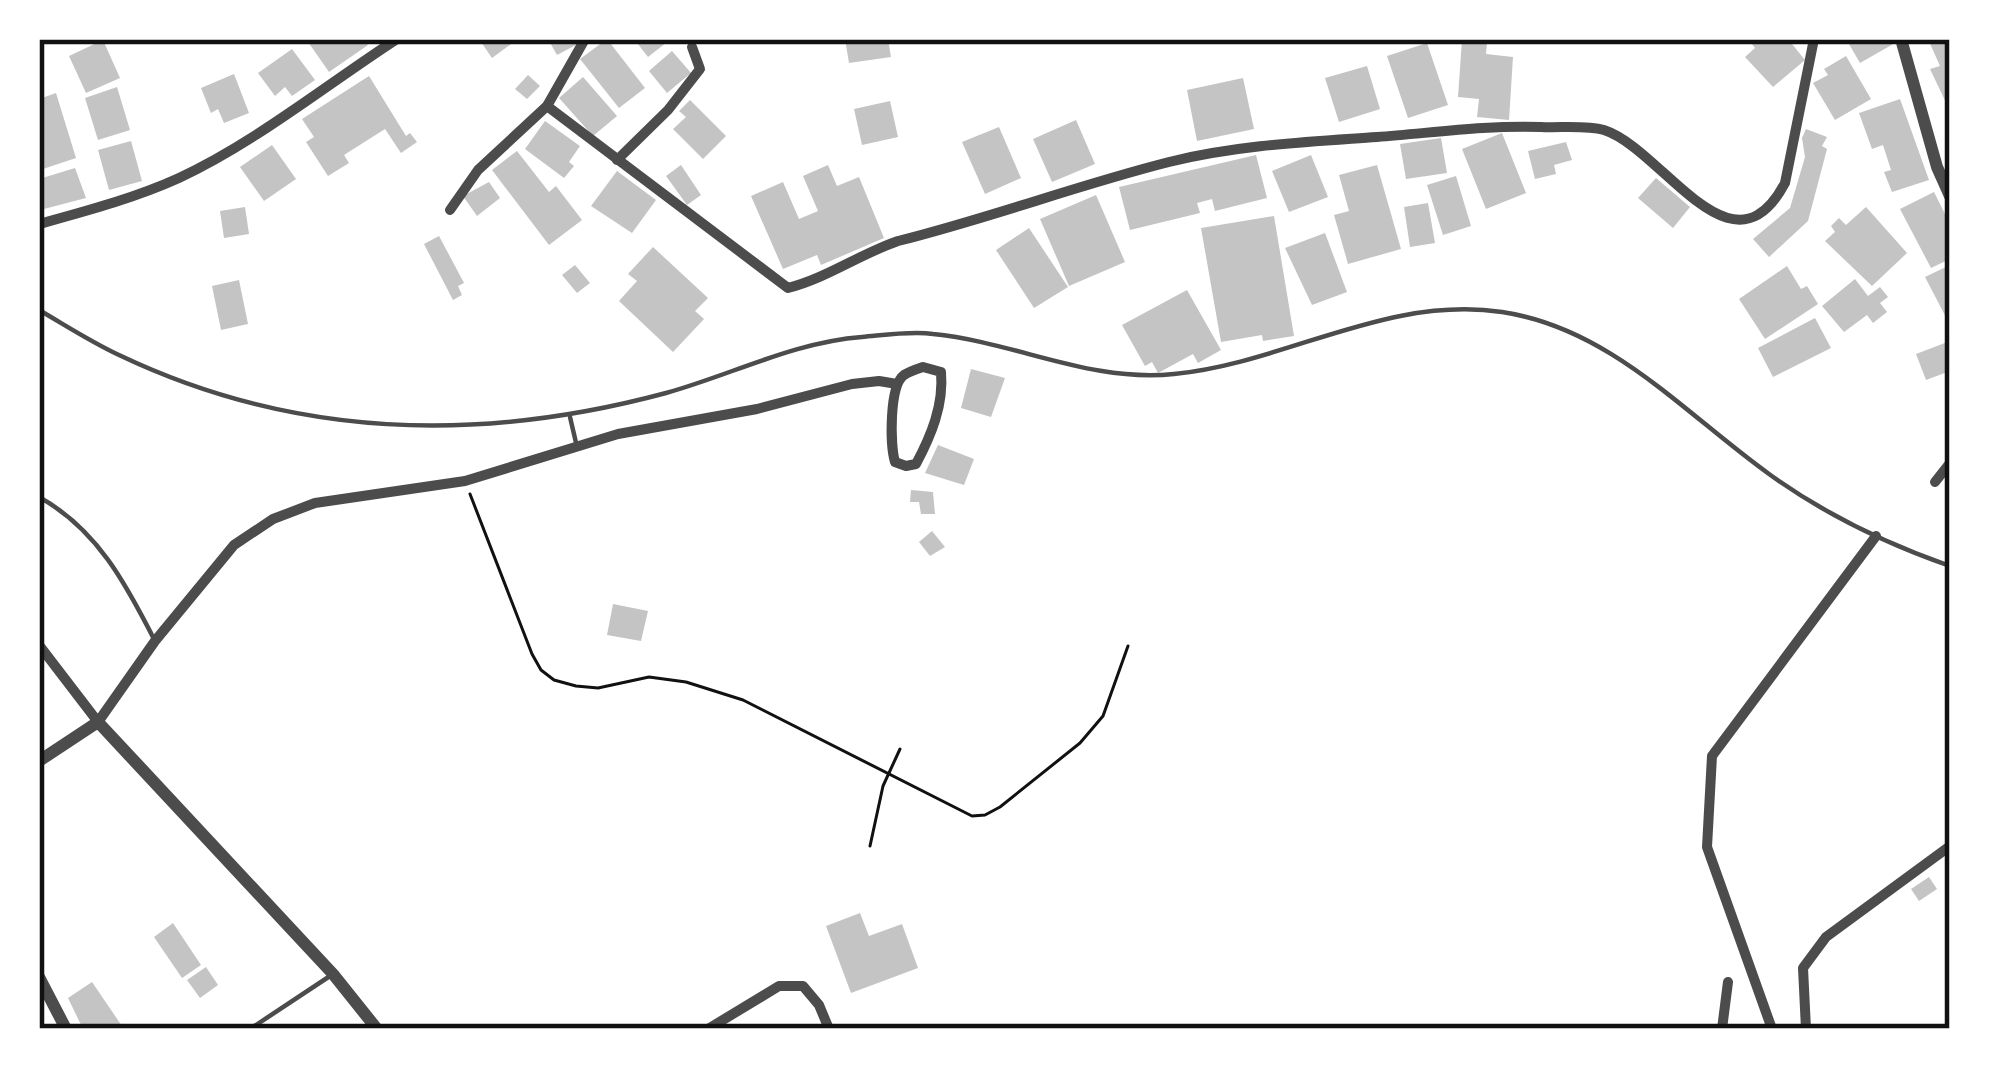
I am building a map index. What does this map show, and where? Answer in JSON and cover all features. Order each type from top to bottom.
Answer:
[{"type":"street","points":[[39,224],[181,177],[266,127],[397,39]]},
{"type":"street","points":[[450,210],[478,170],[547,106],[585,39]]},
{"type":"street","points":[[547,106],[788,288],[816,280],[859,254],[898,241],[1171,161],[1252,146],[1502,126],[1605,130],[1649,159],[1714,215],[1741,221],[1760,215],[1776,202],[1785,183],[1814,39]]},
{"type":"street","points":[[1901,39],[1937,167],[1950,196]]},
{"type":"street","points":[[617,160],[668,110],[700,69],[692,47]]},
{"type":"street","points":[[923,367],[941,372],[943,392],[927,444],[916,464],[906,466],[895,462],[889,441],[897,384],[903,375],[923,367]]},
{"type":"street","points":[[39,761],[98,722],[154,641],[234,545],[273,519],[315,503],[465,481],[577,447],[852,384],[897,384]]},
{"type":"street","points":[[1935,482],[1950,463]]},
{"type":"street","points":[[1772,1029],[1707,847],[1712,756],[1876,536]]},
{"type":"street","points":[[39,645],[98,722],[333,974],[377,1029]]},
{"type":"street","points":[[1806,1029],[1803,968],[1826,937],[1950,846]]},
{"type":"street","points":[[39,977],[66,1029]]},
{"type":"street","points":[[1722,1029],[1728,982]]},
{"type":"street","points":[[709,1029],[779,986],[802,986],[819,1005],[829,1029]]},
{"type":"lane","points":[[39,310],[118,355],[218,394],[315,418],[399,428],[485,426],[569,416],[668,392],[796,350],[854,338],[929,333],[1096,372],[1171,375],[1251,360],[1356,324],[1418,312],[1504,312],[1563,328],[1610,351],[1771,475],[1876,536],[1950,566]]},
{"type":"lane","points":[[569,416],[577,447]]},
{"type":"lane","points":[[39,496],[79,526],[113,563],[154,641]]},
{"type":"lane","points":[[250,1029],[333,974]]},
{"type":"path","points":[[465,481],[532,654],[554,680],[598,688],[649,677],[686,682],[743,700],[961,812],[985,815],[1079,742],[1103,716],[1128,646]]},
{"type":"path","points":[[870,846],[888,773],[900,749]]},
{"type":"building","points":[[306,39],[364,39],[368,45],[329,72]]},
{"type":"building","points":[[479,39],[518,39],[492,58]]},
{"type":"building","points":[[548,39],[587,39],[557,55]]},
{"type":"building","points":[[607,39],[645,88],[619,108],[580,59]]},
{"type":"building","points":[[634,39],[671,39],[648,57]]},
{"type":"building","points":[[845,39],[888,39],[891,57],[849,63]]},
{"type":"building","points":[[1748,39],[1788,39],[1805,60],[1773,87],[1745,57],[1755,48]]},
{"type":"building","points":[[1846,39],[1902,39],[1860,63]]},
{"type":"building","points":[[1928,39],[1950,39],[1950,111],[1930,69],[1940,66]]},
{"type":"building","points":[[103,40],[120,78],[86,93],[69,56]]},
{"type":"building","points":[[1462,40],[1487,43],[1486,54],[1513,57],[1509,120],[1477,117],[1479,99],[1458,97]]},
{"type":"building","points":[[1427,43],[1448,105],[1408,118],[1387,56]]},
{"type":"building","points":[[292,49],[315,80],[292,96],[285,87],[275,96],[258,73]]},
{"type":"building","points":[[672,51],[691,73],[667,93],[649,71]]},
{"type":"building","points":[[1846,56],[1871,99],[1835,120],[1813,83],[1828,75],[1824,69]]},
{"type":"building","points":[[1367,66],[1380,109],[1339,122],[1325,78]]},
{"type":"building","points":[[234,74],[249,113],[224,123],[218,109],[211,113],[201,88]]},
{"type":"building","points":[[528,75],[540,86],[527,99],[515,89]]},
{"type":"building","points":[[369,76],[406,136],[410,133],[417,142],[401,153],[385,129],[344,155],[349,163],[328,176],[306,142],[314,137],[302,119]]},
{"type":"building","points":[[583,77],[617,116],[593,136],[559,98]]},
{"type":"building","points":[[1243,78],[1254,129],[1197,141],[1187,90]]},
{"type":"building","points":[[117,87],[130,130],[98,140],[85,98]]},
{"type":"building","points":[[56,93],[76,158],[40,170],[39,99]]},
{"type":"building","points":[[1900,99],[1929,180],[1892,192],[1884,172],[1891,170],[1883,145],[1872,149],[1859,113]]},
{"type":"building","points":[[690,100],[726,136],[703,159],[673,129],[686,117],[679,111]]},
{"type":"building","points":[[890,101],[898,137],[862,145],[854,109]]},
{"type":"building","points":[[1076,120],[1095,164],[1052,182],[1033,139]]},
{"type":"building","points":[[545,121],[580,146],[564,178],[525,149]]},
{"type":"building","points":[[999,127],[1021,178],[985,194],[962,142]]},
{"type":"building","points":[[1806,129],[1827,137],[1808,221],[1769,257],[1753,239],[1790,208],[1805,157],[1802,138]]},
{"type":"building","points":[[1502,133],[1526,193],[1486,209],[1462,149]]},
{"type":"building","points":[[1441,138],[1447,173],[1406,179],[1400,144]]},
{"type":"building","points":[[131,141],[142,181],[109,190],[98,150]]},
{"type":"building","points":[[1566,142],[1572,160],[1554,165],[1556,174],[1535,179],[1528,151]]},
{"type":"building","points":[[272,145],[296,179],[264,201],[240,167]]},
{"type":"building","points":[[517,151],[549,192],[556,186],[582,220],[549,245],[492,170]]},
{"type":"building","points":[[1256,155],[1267,198],[1215,211],[1212,199],[1197,203],[1200,213],[1130,230],[1119,187]]},
{"type":"building","points":[[1311,155],[1328,197],[1289,212],[1272,171]]},
{"type":"building","points":[[681,165],[701,195],[687,205],[666,176]]},
{"type":"building","points":[[828,165],[837,186],[859,177],[884,238],[821,265],[817,255],[783,269],[751,196],[783,182],[799,219],[818,211],[803,176]]},
{"type":"building","points":[[1377,165],[1401,249],[1348,264],[1334,215],[1349,211],[1339,175]]},
{"type":"building","points":[[75,168],[86,198],[44,209],[39,179]]},
{"type":"building","points":[[617,171],[656,200],[632,233],[591,206]]},
{"type":"building","points":[[1456,176],[1471,226],[1443,235],[1427,185]]},
{"type":"building","points":[[1656,178],[1690,207],[1673,228],[1638,198]]},
{"type":"building","points":[[489,182],[500,198],[477,216],[463,196]]},
{"type":"building","points":[[1934,192],[1950,224],[1950,259],[1931,268],[1900,209]]},
{"type":"building","points":[[1096,195],[1125,262],[1069,286],[1040,219]]},
{"type":"building","points":[[1428,203],[1435,243],[1410,247],[1404,207]]},
{"type":"building","points":[[245,207],[249,234],[224,238],[220,211]]},
{"type":"building","points":[[1866,207],[1907,253],[1872,286],[1825,241],[1835,232],[1831,226],[1839,218],[1846,225]]},
{"type":"building","points":[[1274,216],[1294,336],[1263,341],[1262,335],[1221,342],[1201,228]]},
{"type":"building","points":[[1029,228],[1068,287],[1034,308],[996,250]]},
{"type":"building","points":[[1325,233],[1347,292],[1312,305],[1285,248]]},
{"type":"building","points":[[439,236],[464,283],[458,286],[462,295],[453,300],[424,244]]},
{"type":"building","points":[[653,247],[708,298],[695,311],[704,319],[673,352],[619,301],[637,281],[628,274]]},
{"type":"building","points":[[575,265],[590,283],[577,293],[562,275]]},
{"type":"building","points":[[1950,265],[1950,325],[1925,277]]},
{"type":"building","points":[[1787,266],[1801,289],[1807,286],[1818,304],[1765,339],[1739,299]]},
{"type":"building","points":[[1855,279],[1868,296],[1880,287],[1888,297],[1880,303],[1887,312],[1873,323],[1867,315],[1844,332],[1822,306]]},
{"type":"building","points":[[239,280],[248,324],[221,330],[212,286]]},
{"type":"building","points":[[1187,290],[1221,350],[1198,363],[1193,354],[1158,373],[1152,362],[1145,366],[1122,325]]},
{"type":"building","points":[[1815,318],[1831,348],[1773,377],[1758,348]]},
{"type":"building","points":[[1950,341],[1950,371],[1926,380],[1916,354]]},
{"type":"building","points":[[971,369],[1005,378],[991,417],[961,408]]},
{"type":"building","points":[[938,445],[974,459],[964,485],[925,473]]},
{"type":"building","points":[[911,490],[933,492],[935,514],[921,514],[919,502],[910,502]]},
{"type":"building","points":[[932,531],[945,547],[930,556],[919,542]]},
{"type":"building","points":[[613,604],[648,611],[641,641],[607,635]]},
{"type":"building","points":[[1929,877],[1937,889],[1919,901],[1911,889]]},
{"type":"building","points":[[860,913],[869,936],[902,924],[918,968],[851,993],[826,926]]},
{"type":"building","points":[[173,923],[201,965],[182,978],[154,937]]},
{"type":"building","points":[[206,967],[218,985],[200,998],[187,980]]},
{"type":"building","points":[[92,982],[124,1029],[83,1029],[68,998]]}]
